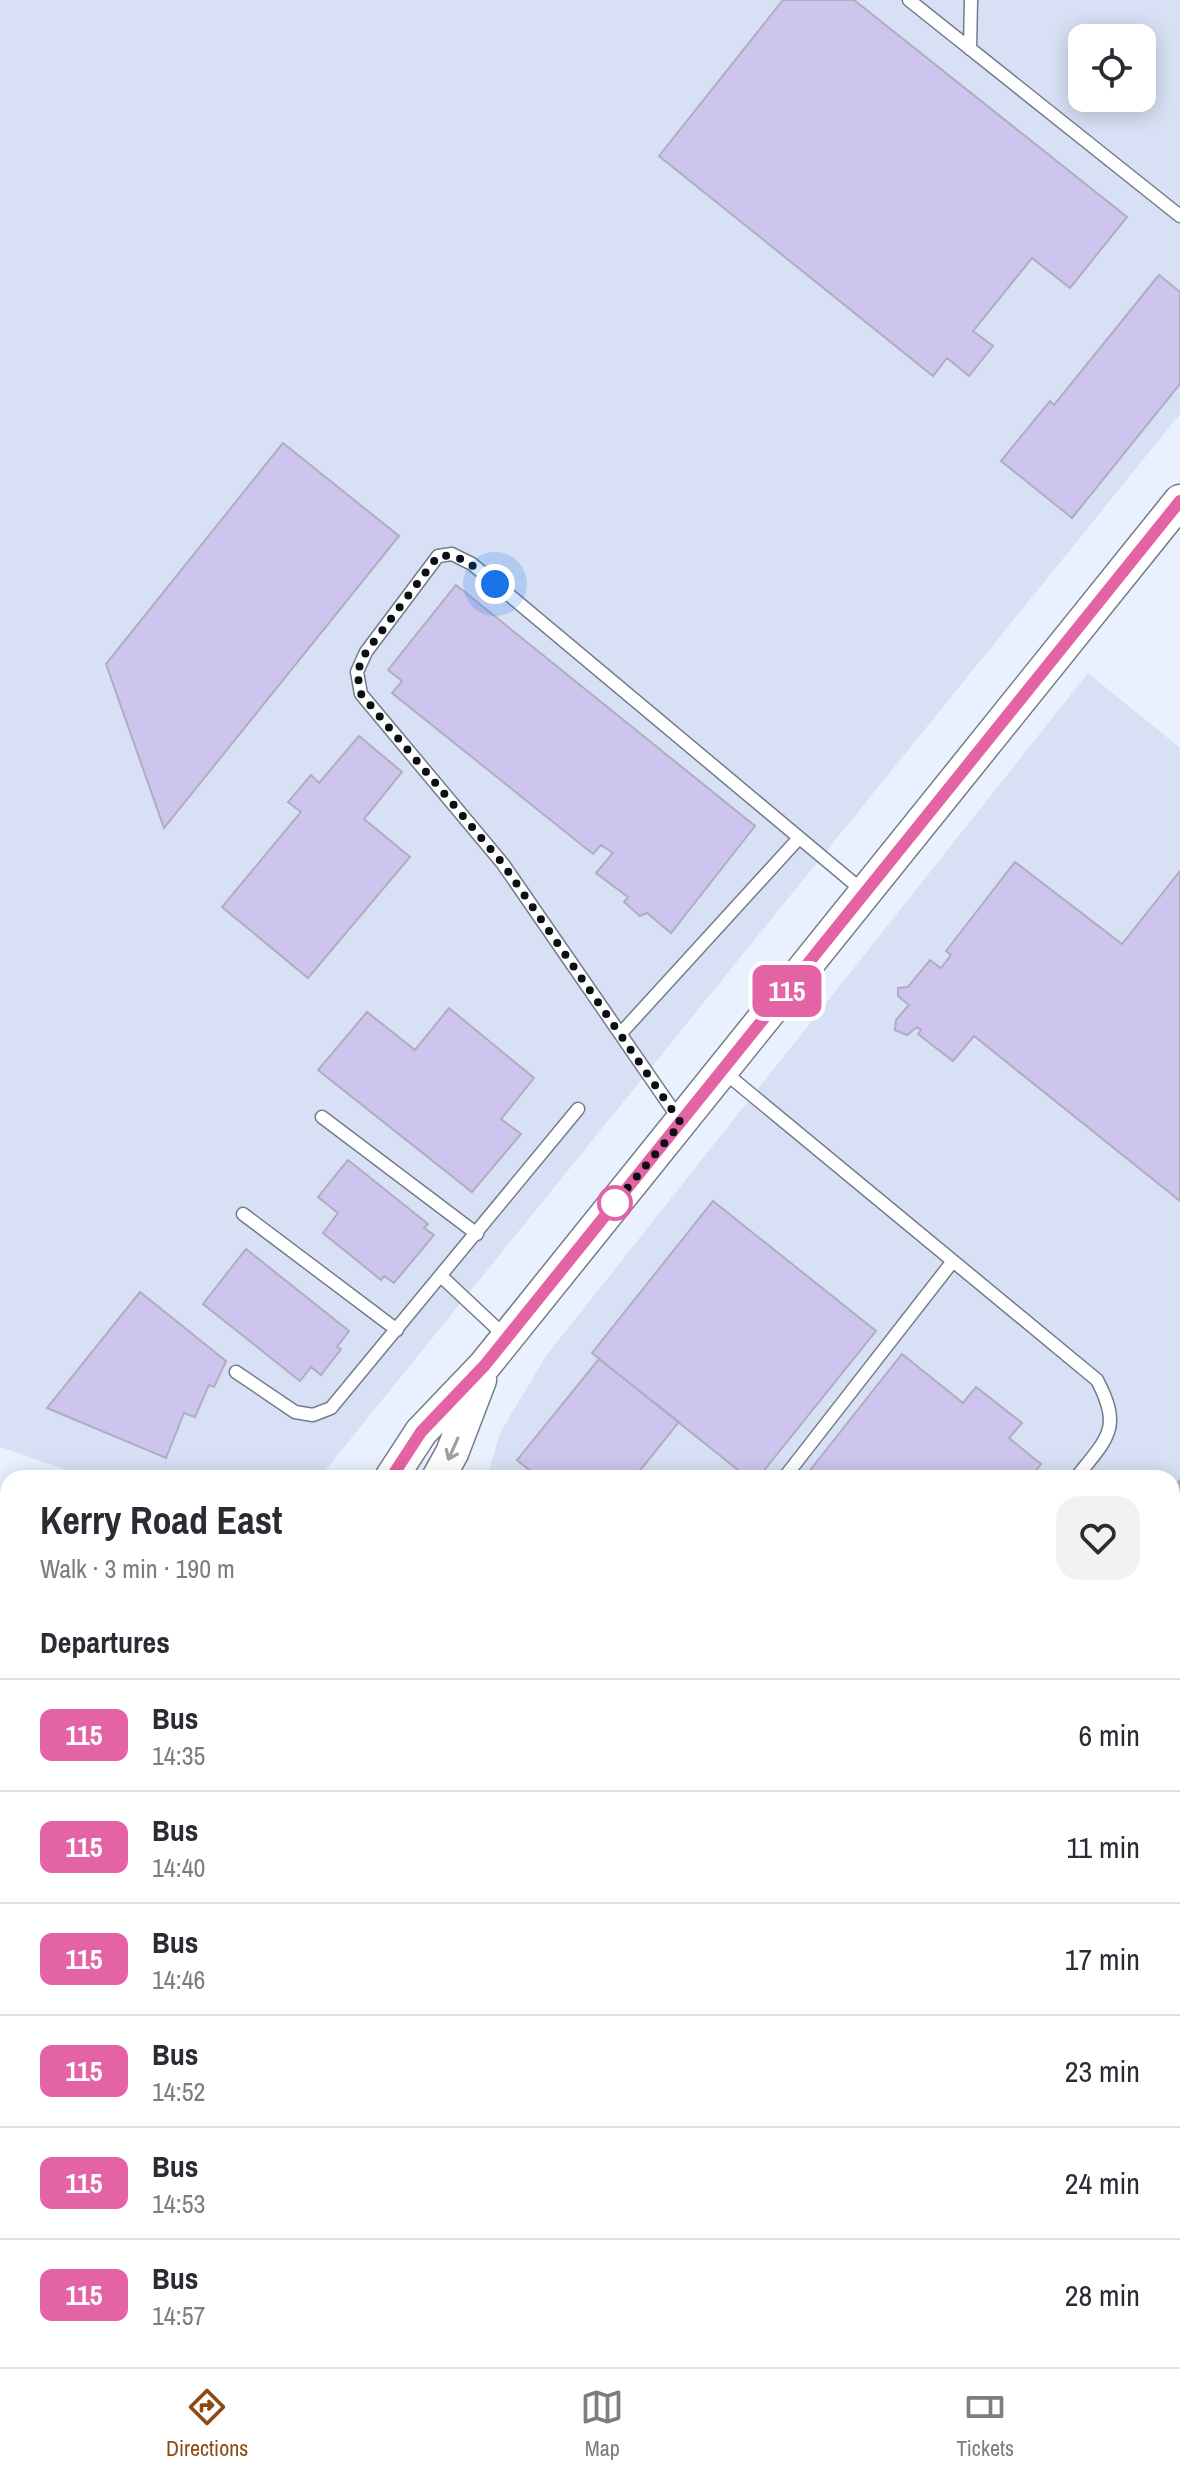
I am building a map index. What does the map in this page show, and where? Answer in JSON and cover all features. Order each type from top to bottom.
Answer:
[{"type":"street","points":[[396,1470],[421,1432],[485,1365],[1180,501]]},
{"type":"street","points":[[442,1470],[452,1453],[485,1365]]},
{"type":"lane","points":[[909,0],[1180,216]]},
{"type":"lane","points":[[970,49],[971,0]]},
{"type":"lane","points":[[681,1123],[622,1032],[503,864],[361,694],[357,672],[366,652],[438,556],[452,554],[472,564],[866,893]]},
{"type":"lane","points":[[622,1032],[799,838]]},
{"type":"lane","points":[[723,1071],[1097,1380],[1110,1405],[1109,1436],[1082,1470]]},
{"type":"lane","points":[[236,1372],[295,1412],[313,1415],[331,1408],[578,1109]]},
{"type":"lane","points":[[322,1117],[477,1234]]},
{"type":"lane","points":[[243,1214],[397,1330]]},
{"type":"lane","points":[[790,1470],[953,1261]]},
{"type":"lane","points":[[442,1277],[506,1337]]},
{"type":"shaded area","points":[[0,0],[1180,0],[1180,414],[325,1470],[67,1470],[0,1447]]},
{"type":"shaded area","points":[[1088,673],[1180,748],[1180,1470],[489,1470],[500,1433],[546,1356]]},
{"type":"building","points":[[783,0],[854,0],[1127,217],[1070,288],[1032,258],[973,331],[993,346],[969,376],[947,358],[933,376],[659,156]]},
{"type":"building","points":[[1159,275],[1180,292],[1180,384],[1072,518],[1001,461],[1050,401],[1054,405]]},
{"type":"building","points":[[283,443],[399,536],[164,828],[106,664]]},
{"type":"building","points":[[456,585],[755,826],[671,933],[647,913],[640,916],[624,902],[628,897],[596,873],[613,853],[601,845],[593,854],[392,693],[402,681],[388,670]]},
{"type":"building","points":[[359,736],[402,772],[364,819],[410,857],[308,978],[222,907],[301,812],[288,802],[311,775],[319,783]]},
{"type":"building","points":[[1015,862],[1122,944],[1180,871],[1180,1201],[974,1036],[953,1061],[918,1034],[921,1030],[917,1027],[907,1035],[895,1030],[896,1020],[909,1005],[898,996],[898,988],[908,987],[930,960],[941,968],[951,955],[946,951]]},
{"type":"building","points":[[449,1008],[534,1078],[501,1119],[521,1134],[472,1192],[318,1070],[367,1012],[415,1050]]},
{"type":"building","points":[[348,1160],[428,1224],[424,1228],[434,1235],[394,1283],[384,1276],[381,1280],[323,1233],[338,1213],[318,1197]]},
{"type":"building","points":[[713,1201],[876,1331],[764,1470],[738,1470],[592,1353]]},
{"type":"building","points":[[246,1249],[349,1331],[337,1347],[341,1349],[321,1375],[311,1367],[300,1381],[203,1304]]},
{"type":"building","points":[[140,1292],[226,1361],[214,1387],[209,1385],[195,1417],[184,1413],[166,1458],[47,1408]]},
{"type":"building","points":[[902,1354],[963,1403],[976,1387],[1022,1423],[1009,1438],[1041,1464],[1036,1470],[810,1470]]},
{"type":"building","points":[[599,1359],[679,1422],[640,1470],[529,1470],[517,1460]]},
{"type":"bus line","name":"115","points":[[396,1470],[421,1432],[485,1365],[1180,501]]},
{"type":"route","points":[[495,584],[472,564],[452,554],[438,556],[366,652],[357,672],[361,694],[503,864],[622,1032],[681,1123],[615,1203]]}]
